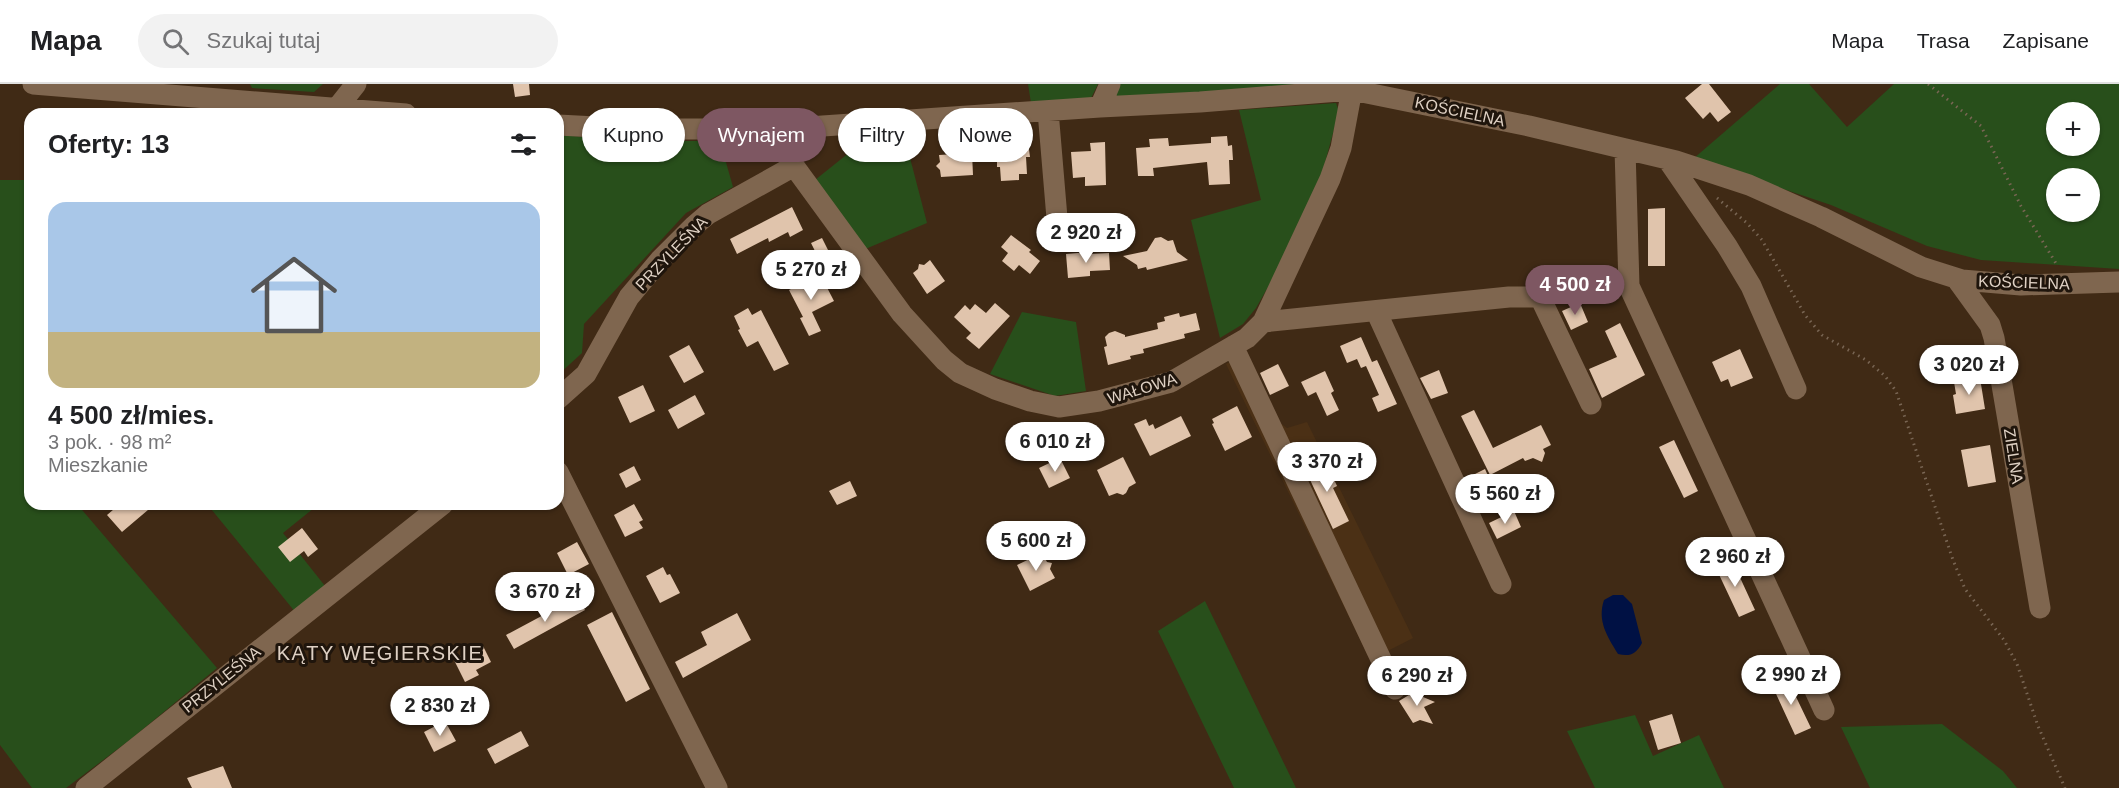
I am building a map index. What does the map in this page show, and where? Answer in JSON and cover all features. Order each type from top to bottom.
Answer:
[{"type":"street","points":[[33,84],[178,97],[218,92],[337,108],[356,84]]},
{"type":"street","points":[[1100,107],[1110,84]]},
{"type":"street","name":"KOŚCIELNA","points":[[826,126],[1200,102],[1353,87],[1625,149],[1749,184],[1921,267],[1956,278],[2021,285],[2119,282]]},
{"type":"street","name":"WAŁOWA","points":[[792,162],[902,314],[944,360],[960,373],[995,389],[1030,401],[1059,407],[1099,401],[1171,382],[1247,338],[1263,322],[1330,179],[1341,148],[1353,87]]},
{"type":"street","points":[[178,97],[186,108]]},
{"type":"street","points":[[1048,111],[1058,230]]},
{"type":"street","name":"KOŚCIELNA","points":[[564,125],[697,129]]},
{"type":"street","points":[[1625,149],[1629,286],[1824,710]]},
{"type":"street","points":[[1668,160],[1727,246],[1751,286],[1796,389]]},
{"type":"street","name":"PRZYLEŚNA","points":[[564,394],[586,374],[629,297],[694,225],[708,214],[794,166]]},
{"type":"street","name":"ZIELNA","points":[[1956,278],[1990,325],[1994,338],[2040,608]]},
{"type":"street","points":[[1263,322],[1509,297],[1540,297],[1591,404]]},
{"type":"street","points":[[1376,312],[1501,584]]},
{"type":"street","points":[[1233,346],[1395,689]]},
{"type":"street","points":[[564,484],[717,788]]},
{"type":"street","name":"PRZYLEŚNA","points":[[86,788],[435,510]]},
{"type":"path","points":[[1928,84],[1981,126],[2021,206],[2069,284]]},
{"type":"path","points":[[1715,196],[1747,223],[1762,240],[1805,315],[1822,335],[1866,360],[1885,376],[1896,391],[1953,560],[1965,588],[2004,640],[2017,664],[2038,726],[2066,788]]},
{"type":"shaded area","points":[[1238,357],[1272,417],[1287,428],[1307,422],[1413,638],[1370,660],[1226,364]]},
{"type":"shaded area","points":[[1613,595],[1623,595],[1632,604],[1642,643],[1635,652],[1629,655],[1618,654],[1602,622],[1604,600]]},
{"type":"green space","points":[[250,84],[323,84],[314,92],[252,88]]},
{"type":"green space","points":[[1028,84],[1098,84],[1091,98],[1031,103]]},
{"type":"green space","points":[[1119,84],[1331,84],[1113,98]]},
{"type":"green space","points":[[1780,84],[1809,84],[1847,127],[1894,84],[2119,84],[2119,269],[1981,260],[1927,246],[1831,205],[1693,159]]},
{"type":"green space","points":[[1336,103],[1339,111],[1320,181],[1280,266],[1256,308],[1243,324],[1220,338],[1191,220],[1261,200],[1239,110]]},
{"type":"green space","points":[[564,135],[582,137],[582,162],[685,162],[685,141],[697,141],[697,162],[726,162],[733,187],[686,213],[584,324],[582,353],[564,370]]},
{"type":"green space","points":[[838,162],[911,162],[927,223],[863,250],[815,180]]},
{"type":"green space","points":[[0,180],[24,180],[24,510],[82,510],[217,668],[131,739],[66,788],[32,788],[0,745]]},
{"type":"green space","points":[[1022,312],[1076,322],[1086,391],[1055,396],[990,374]]},
{"type":"green space","points":[[212,510],[312,510],[283,533],[329,591],[296,613]]},
{"type":"green space","points":[[1205,601],[1296,788],[1234,788],[1158,631]]},
{"type":"green space","points":[[1635,715],[1653,756],[1699,735],[1724,788],[1595,788],[1567,731]]},
{"type":"green space","points":[[1942,724],[2003,771],[2017,788],[1870,788],[1841,727]]},
{"type":"building","points":[[513,84],[529,84],[530,95],[515,97]]},
{"type":"building","points":[[1702,84],[1709,84],[1731,112],[1718,122],[1710,112],[1703,119],[1685,98]]},
{"type":"building","points":[[1227,136],[1228,146],[1232,145],[1233,160],[1229,160],[1230,184],[1209,185],[1207,162],[1153,168],[1154,176],[1138,176],[1136,148],[1150,147],[1149,139],[1168,138],[1169,146],[1211,143],[1211,137]]},
{"type":"building","points":[[1105,142],[1106,185],[1085,186],[1085,177],[1073,178],[1071,152],[1091,151],[1090,143]]},
{"type":"building","points":[[940,162],[972,162],[973,175],[941,177],[940,170],[936,166]]},
{"type":"building","points":[[997,162],[1026,162],[1027,174],[1019,174],[1019,180],[1001,181],[1000,167],[997,167]]},
{"type":"building","points":[[792,207],[803,230],[790,237],[788,232],[769,242],[768,238],[737,254],[730,239]]},
{"type":"building","points":[[1665,208],[1665,266],[1648,266],[1648,209]]},
{"type":"building","points":[[1011,235],[1031,250],[1029,252],[1040,261],[1030,274],[1019,265],[1014,271],[1002,261],[1008,253],[1001,247]]},
{"type":"building","points":[[1161,237],[1168,241],[1173,240],[1177,252],[1188,260],[1147,270],[1146,267],[1138,269],[1137,265],[1123,256],[1147,251],[1155,238]]},
{"type":"building","points":[[822,238],[834,262],[819,270],[811,255],[816,253],[811,243]]},
{"type":"building","points":[[1089,252],[1089,254],[1109,253],[1110,270],[1090,271],[1090,276],[1068,278],[1066,254]]},
{"type":"building","points":[[930,260],[945,281],[927,294],[913,273],[918,269],[919,264],[924,265]]},
{"type":"building","points":[[820,274],[834,301],[812,312],[821,331],[809,336],[800,318],[803,317],[789,290]]},
{"type":"building","points":[[995,303],[1010,316],[979,349],[966,338],[971,333],[954,317],[965,305],[970,310],[975,304],[986,313]]},
{"type":"building","points":[[1580,303],[1588,322],[1571,330],[1562,311]]},
{"type":"building","points":[[748,308],[752,315],[761,310],[789,364],[774,371],[758,341],[747,347],[734,316]]},
{"type":"building","points":[[1179,313],[1180,317],[1196,313],[1200,330],[1184,334],[1185,338],[1143,349],[1144,353],[1130,356],[1131,359],[1108,365],[1104,347],[1107,346],[1105,337],[1109,333],[1115,331],[1125,337],[1158,329],[1157,323],[1165,321],[1164,317]]},
{"type":"building","points":[[1620,323],[1645,375],[1602,398],[1589,369],[1617,357],[1605,331]]},
{"type":"building","points":[[1361,337],[1372,362],[1377,360],[1397,404],[1378,412],[1372,398],[1379,395],[1366,366],[1361,368],[1357,359],[1347,363],[1340,346]]},
{"type":"building","points":[[689,345],[704,372],[684,383],[669,356]]},
{"type":"building","points":[[1740,349],[1753,378],[1731,387],[1728,379],[1721,382],[1712,362]]},
{"type":"building","points":[[1278,364],[1289,386],[1270,395],[1260,373]]},
{"type":"building","points":[[1439,370],[1448,393],[1431,399],[1420,378]]},
{"type":"building","points":[[1325,371],[1339,410],[1327,416],[1316,392],[1308,396],[1301,382]]},
{"type":"building","points":[[1980,378],[1985,409],[1956,414],[1953,395],[1956,394],[1954,382]]},
{"type":"building","points":[[643,385],[655,411],[630,423],[618,397]]},
{"type":"building","points":[[695,395],[705,414],[678,429],[668,410]]},
{"type":"building","points":[[1237,406],[1252,437],[1225,451],[1212,424],[1214,423],[1212,419]]},
{"type":"building","points":[[1474,410],[1493,448],[1541,425],[1551,445],[1543,449],[1545,453],[1542,462],[1533,458],[1525,461],[1523,458],[1490,475],[1461,416]]},
{"type":"building","points":[[1181,416],[1191,436],[1150,456],[1134,424],[1146,419],[1149,426],[1153,424],[1155,429]]},
{"type":"building","points":[[1674,440],[1698,491],[1684,498],[1659,447]]},
{"type":"building","points":[[1990,445],[1996,482],[1968,487],[1961,450]]},
{"type":"building","points":[[1123,457],[1136,483],[1129,487],[1123,495],[1117,493],[1109,496],[1097,470]]},
{"type":"building","points":[[1060,458],[1070,478],[1049,488],[1039,468]]},
{"type":"building","points":[[1325,460],[1337,486],[1333,488],[1349,521],[1333,529],[1305,469]]},
{"type":"building","points":[[634,466],[641,480],[626,488],[619,474]]},
{"type":"building","points":[[1485,469],[1492,485],[1474,494],[1467,478]]},
{"type":"building","points":[[850,481],[857,496],[837,505],[829,491]]},
{"type":"building","points":[[634,504],[643,520],[639,522],[643,528],[625,537],[614,515]]},
{"type":"building","points":[[113,510],[148,510],[122,532],[107,515]]},
{"type":"building","points":[[1514,511],[1521,527],[1497,539],[1489,523]]},
{"type":"building","points":[[302,528],[318,549],[308,557],[304,551],[290,562],[278,547]]},
{"type":"building","points":[[577,542],[589,564],[568,575],[557,553]]},
{"type":"building","points":[[1042,553],[1047,562],[1052,563],[1050,569],[1055,578],[1030,591],[1017,565]]},
{"type":"building","points":[[1731,558],[1755,610],[1739,617],[1715,566]]},
{"type":"building","points":[[663,567],[667,575],[670,574],[680,593],[660,603],[646,576]]},
{"type":"building","points":[[577,597],[585,610],[514,649],[506,635]]},
{"type":"building","points":[[612,612],[650,689],[626,702],[587,625]]},
{"type":"building","points":[[737,613],[751,640],[683,678],[675,662],[707,645],[701,632]]},
{"type":"building","points":[[482,644],[491,662],[476,670],[479,675],[465,682],[454,660]]},
{"type":"building","points":[[1786,676],[1811,728],[1795,735],[1771,683]]},
{"type":"building","points":[[1419,689],[1423,697],[1435,702],[1424,707],[1433,724],[1420,720],[1413,723],[1399,701]]},
{"type":"building","points":[[1672,714],[1681,743],[1658,750],[1649,721]]},
{"type":"building","points":[[445,721],[456,741],[434,752],[424,732]]},
{"type":"building","points":[[521,731],[529,746],[495,764],[487,749]]},
{"type":"building","points":[[223,766],[232,788],[192,788],[187,778]]},
{"type":"district","name":"KĄTY WĘGIERSKIE","points":[[380,653]]}]
